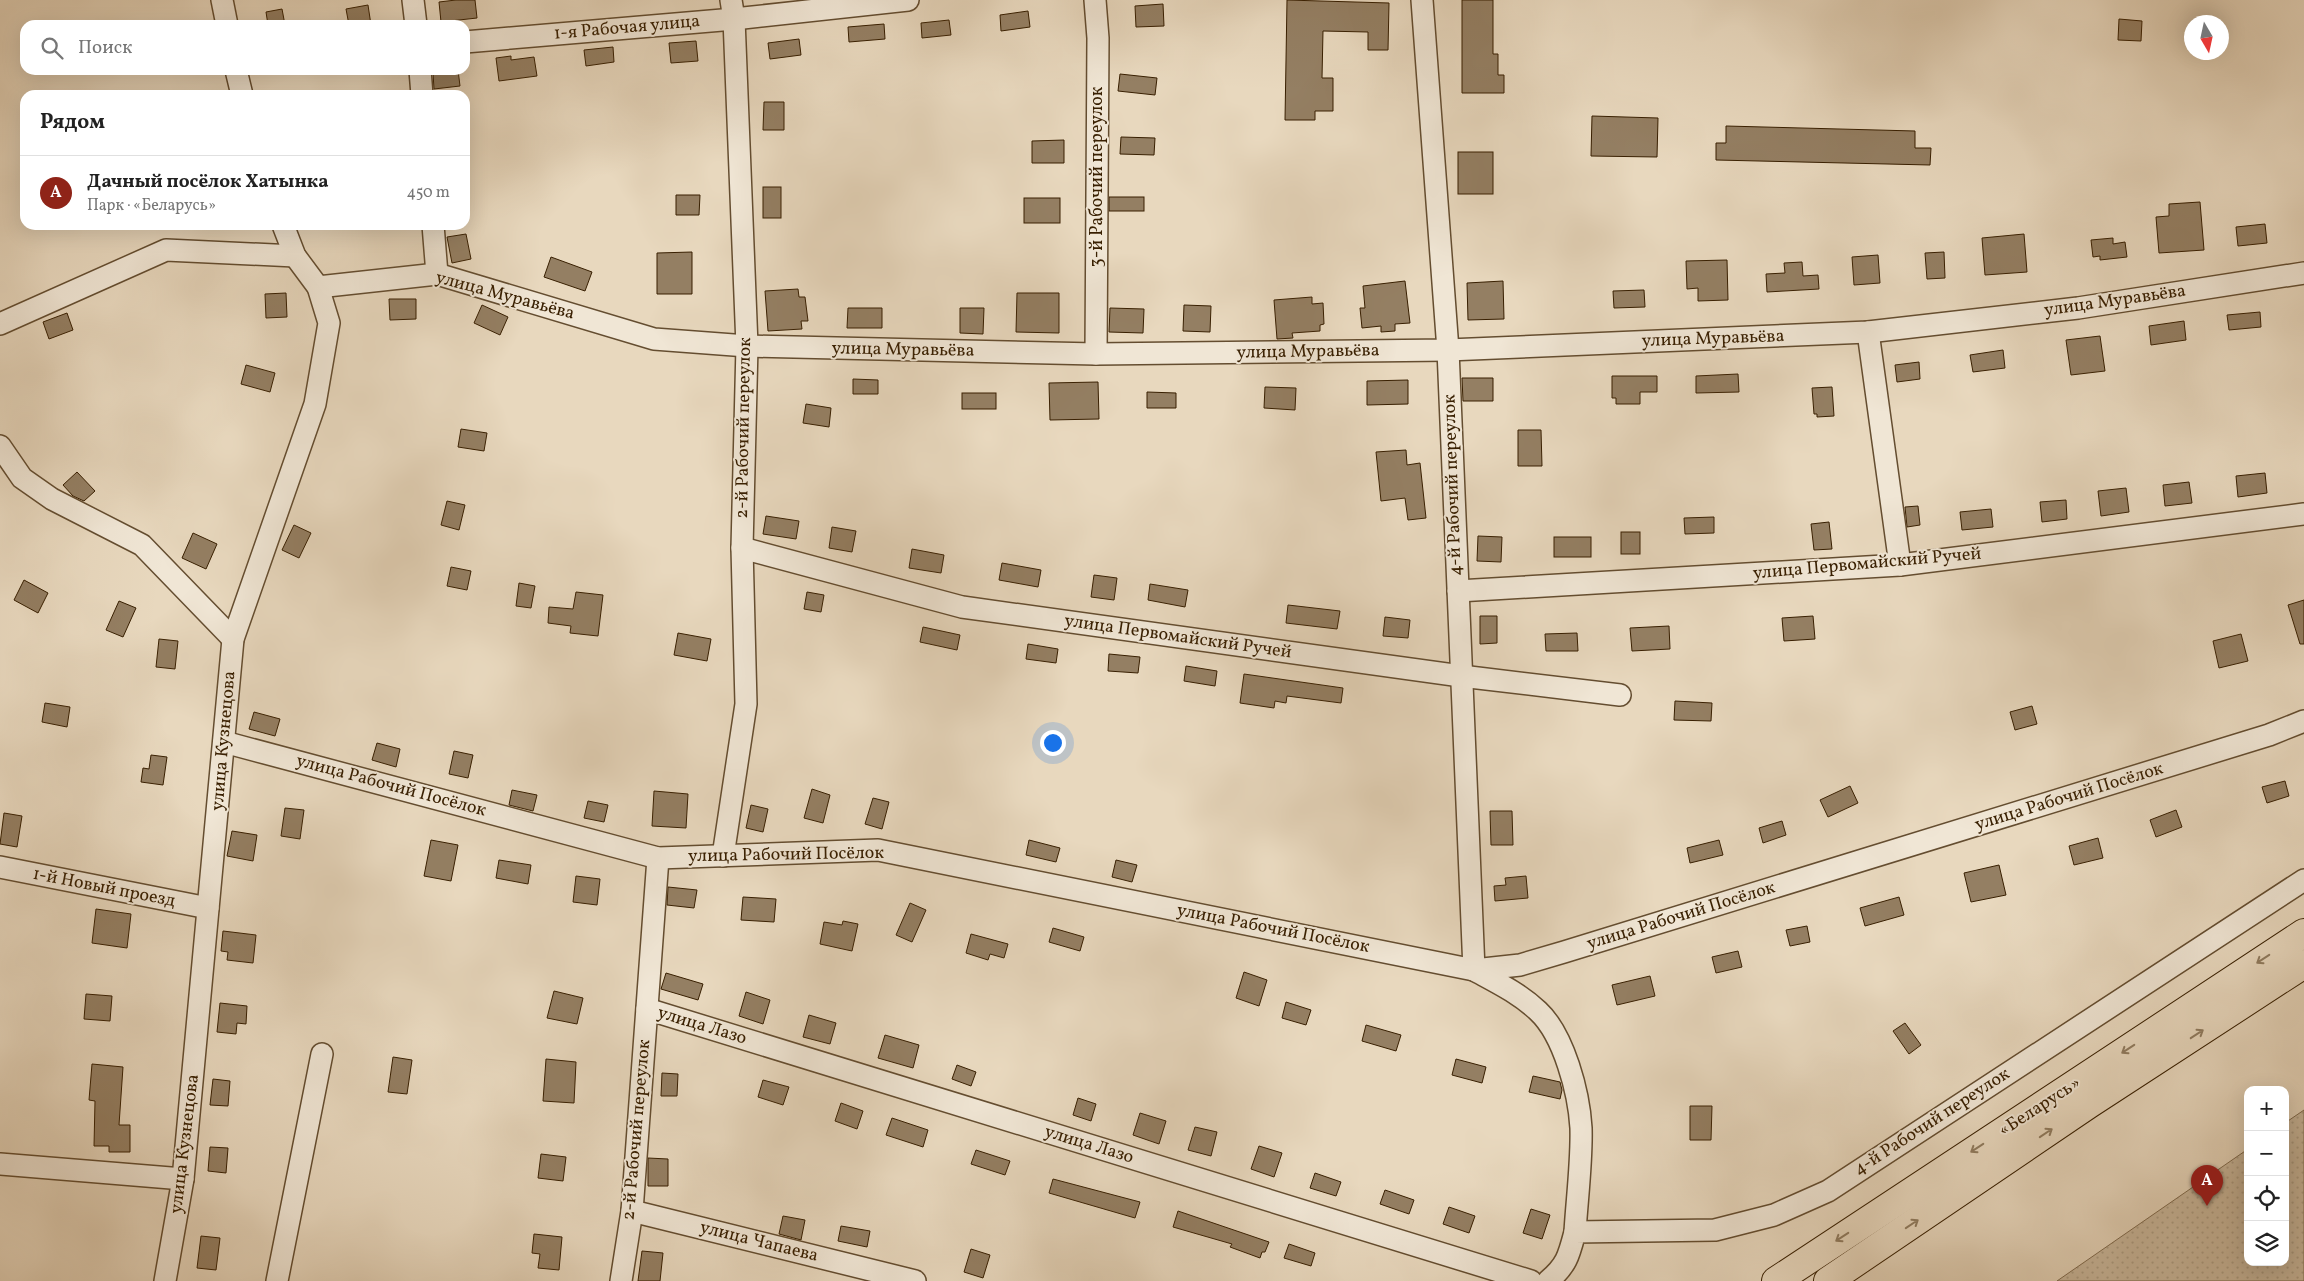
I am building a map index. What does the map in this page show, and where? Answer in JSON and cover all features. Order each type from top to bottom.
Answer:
[{"type":"highway","name":"«Беларусь»","points":[[1776,1281],[2304,932]]},
{"type":"highway","name":"«Беларусь»","points":[[1828,1281],[2090,1104],[2304,964]]},
{"type":"street","points":[[222,0],[226,20]]},
{"type":"street","points":[[413,0],[415,20]]},
{"type":"street","name":"1-я Рабочая улица","points":[[470,41],[732,10],[908,0]]},
{"type":"street","name":"3-й Рабочий переулок","points":[[1094,0],[1098,38],[1096,354]]},
{"type":"street","name":"4-й Рабочий переулок","points":[[1422,0],[1448,350],[1474,970]]},
{"type":"street","name":"2-й Рабочий переулок","points":[[723,856],[746,704],[742,548],[747,346],[732,10]]},
{"type":"street","points":[[237,75],[241,90]]},
{"type":"street","points":[[420,75],[422,90]]},
{"type":"street","name":"улица Кузнецова","points":[[165,1281],[184,1179],[233,639],[315,404],[329,323],[318,287],[295,256],[285,230]]},
{"type":"street","points":[[433,230],[437,274]]},
{"type":"street","points":[[0,324],[166,250],[295,256]]},
{"type":"street","name":"улица Муравьёва","points":[[318,287],[437,274],[654,339],[747,346],[1096,354],[1448,350],[1868,332],[2078,308],[2304,273]]},
{"type":"street","points":[[1868,332],[1900,565]]},
{"type":"street","points":[[0,446],[22,478],[52,499],[142,545],[233,639]]},
{"type":"street","name":"улица Первомайский Ручей","points":[[1458,591],[1900,565],[2304,514]]},
{"type":"street","name":"улица Первомайский Ручей","points":[[742,548],[962,607],[1461,676],[1620,695]]},
{"type":"street","name":"улица Рабочий Посёлок","points":[[224,742],[658,858],[878,850],[1474,970],[1520,965],[1537,960],[2269,735],[2304,720]]},
{"type":"street","name":"2-й Рабочий переулок","points":[[621,1281],[632,1211],[658,858]]},
{"type":"street","name":"1-й Новый проезд","points":[[0,867],[208,908]]},
{"type":"street","name":"4-й Рабочий переулок","points":[[1575,1232],[1715,1230],[1774,1215],[1828,1191],[2304,880]]},
{"type":"street","points":[[1474,970],[1512,990],[1539,1012],[1554,1030],[1565,1057],[1581,1128],[1575,1232],[1569,1259],[1558,1273],[1548,1281]]},
{"type":"street","name":"улица Лазо","points":[[647,1009],[1531,1281]]},
{"type":"street","points":[[277,1281],[322,1054]]},
{"type":"street","points":[[0,1164],[184,1179]]},
{"type":"street","name":"улица Чапаева","points":[[632,1211],[915,1281]]},
{"type":"shaded area","points":[[2304,1110],[2304,1281],[2057,1281],[2244,1152],[2244,1266],[2289,1266],[2289,1120]]},
{"type":"building","points":[[475,0],[477,18],[441,20],[439,2]]},
{"type":"building","points":[[1287,0],[1389,3],[1388,50],[1368,50],[1368,32],[1323,31],[1322,78],[1333,78],[1333,111],[1315,111],[1315,120],[1285,120]]},
{"type":"building","points":[[1462,0],[1493,0],[1493,54],[1498,54],[1498,75],[1504,75],[1504,93],[1462,93]]},
{"type":"building","points":[[1163,4],[1164,26],[1136,27],[1135,6]]},
{"type":"building","points":[[368,5],[370,20],[348,20],[346,9]]},
{"type":"building","points":[[282,9],[284,20],[267,20],[266,12]]},
{"type":"building","points":[[1028,11],[1030,27],[1001,31],[1000,15]]},
{"type":"building","points":[[2119,19],[2142,21],[2141,41],[2118,40]]},
{"type":"building","points":[[949,20],[951,35],[922,38],[921,23]]},
{"type":"building","points":[[884,24],[885,39],[849,42],[848,27]]},
{"type":"building","points":[[799,39],[801,55],[770,59],[768,43]]},
{"type":"building","points":[[696,41],[698,61],[671,63],[669,43]]},
{"type":"building","points":[[613,47],[614,62],[586,66],[584,50]]},
{"type":"building","points":[[511,56],[511,60],[534,57],[537,76],[499,81],[496,58]]},
{"type":"building","points":[[1120,74],[1157,78],[1155,95],[1118,91]]},
{"type":"building","points":[[433,75],[459,75],[460,86],[434,89]]},
{"type":"building","points":[[764,102],[784,102],[784,130],[763,130]]},
{"type":"building","points":[[1592,116],[1658,118],[1657,157],[1591,156]]},
{"type":"building","points":[[1726,126],[1915,131],[1915,148],[1931,148],[1930,165],[1716,160],[1716,143],[1726,143]]},
{"type":"building","points":[[1121,137],[1155,138],[1154,155],[1120,154]]},
{"type":"building","points":[[1064,140],[1064,163],[1032,163],[1032,141]]},
{"type":"building","points":[[1458,152],[1493,152],[1493,194],[1458,194]]},
{"type":"building","points":[[763,187],[781,187],[781,218],[763,218]]},
{"type":"building","points":[[676,195],[700,195],[699,215],[676,215]]},
{"type":"building","points":[[1109,197],[1144,197],[1144,211],[1109,211]]},
{"type":"building","points":[[1024,198],[1060,198],[1060,223],[1024,223]]},
{"type":"building","points":[[2200,202],[2204,250],[2159,253],[2156,217],[2169,216],[2169,204]]},
{"type":"building","points":[[2265,224],[2267,243],[2238,246],[2236,227]]},
{"type":"building","points":[[466,234],[471,259],[452,263],[447,237]]},
{"type":"building","points":[[2024,234],[2027,272],[1985,275],[1982,238]]},
{"type":"building","points":[[2113,238],[2113,244],[2125,242],[2127,257],[2100,260],[2100,256],[2093,257],[2091,240]]},
{"type":"building","points":[[692,252],[692,294],[657,294],[657,253]]},
{"type":"building","points":[[1944,252],[1945,278],[1927,279],[1925,253]]},
{"type":"building","points":[[1878,255],[1880,283],[1854,285],[1852,257]]},
{"type":"building","points":[[551,257],[592,272],[585,291],[544,277]]},
{"type":"building","points":[[1727,260],[1728,300],[1698,301],[1698,288],[1687,289],[1686,261]]},
{"type":"building","points":[[1802,262],[1803,276],[1818,275],[1819,289],[1767,292],[1766,274],[1785,273],[1784,263]]},
{"type":"building","points":[[1405,281],[1410,323],[1395,324],[1395,331],[1381,332],[1381,326],[1362,328],[1360,308],[1365,308],[1363,286]]},
{"type":"building","points":[[1503,281],[1504,319],[1468,320],[1467,283]]},
{"type":"building","points":[[798,289],[799,297],[805,297],[808,321],[801,321],[802,329],[768,331],[765,291]]},
{"type":"building","points":[[1644,290],[1645,307],[1614,308],[1613,291]]},
{"type":"building","points":[[286,293],[287,317],[266,318],[265,294]]},
{"type":"building","points":[[1017,293],[1059,293],[1059,333],[1016,332]]},
{"type":"building","points":[[1312,297],[1312,304],[1323,303],[1324,324],[1320,325],[1320,331],[1292,333],[1293,338],[1277,339],[1274,300]]},
{"type":"building","points":[[389,299],[416,299],[416,319],[390,320]]},
{"type":"building","points":[[482,305],[508,317],[500,335],[474,323]]},
{"type":"building","points":[[1184,305],[1211,306],[1210,332],[1183,331]]},
{"type":"building","points":[[848,308],[882,308],[882,328],[847,328]]},
{"type":"building","points":[[960,308],[984,308],[983,334],[960,333]]},
{"type":"building","points":[[1110,308],[1144,309],[1143,333],[1109,332]]},
{"type":"building","points":[[2260,312],[2261,327],[2229,330],[2227,315]]},
{"type":"building","points":[[67,313],[73,330],[49,339],[43,322]]},
{"type":"building","points":[[2184,321],[2186,340],[2151,345],[2149,326]]},
{"type":"building","points":[[2100,336],[2105,371],[2071,375],[2066,340]]},
{"type":"building","points":[[2003,350],[2005,368],[1973,372],[1970,355]]},
{"type":"building","points":[[1919,362],[1920,379],[1897,382],[1895,365]]},
{"type":"building","points":[[246,365],[275,373],[270,392],[241,384]]},
{"type":"building","points":[[1738,374],[1739,392],[1696,393],[1696,376]]},
{"type":"building","points":[[1612,376],[1657,376],[1657,392],[1640,392],[1640,404],[1616,404],[1616,398],[1612,398]]},
{"type":"building","points":[[1462,378],[1493,378],[1493,401],[1463,401]]},
{"type":"building","points":[[853,379],[878,380],[878,394],[853,394]]},
{"type":"building","points":[[1408,380],[1408,404],[1367,405],[1367,381]]},
{"type":"building","points":[[1098,382],[1099,419],[1050,420],[1049,383]]},
{"type":"building","points":[[1265,387],[1296,388],[1295,410],[1264,408]]},
{"type":"building","points":[[1832,387],[1834,416],[1817,417],[1817,414],[1814,414],[1812,388]]},
{"type":"building","points":[[1147,392],[1176,393],[1176,408],[1147,408]]},
{"type":"building","points":[[962,393],[996,393],[996,409],[962,409]]},
{"type":"building","points":[[806,404],[831,408],[829,427],[803,423]]},
{"type":"building","points":[[461,429],[487,433],[484,451],[458,447]]},
{"type":"building","points":[[1518,430],[1541,430],[1542,466],[1518,466]]},
{"type":"building","points":[[1406,450],[1407,465],[1420,463],[1426,518],[1408,520],[1405,498],[1381,501],[1376,452]]},
{"type":"building","points":[[77,472],[95,491],[84,501],[73,496],[63,485]]},
{"type":"building","points":[[2265,473],[2267,493],[2238,497],[2236,476]]},
{"type":"building","points":[[2189,482],[2192,503],[2165,506],[2163,485]]},
{"type":"building","points":[[2126,488],[2129,512],[2101,516],[2098,491]]},
{"type":"building","points":[[2066,500],[2067,519],[2042,522],[2040,502]]},
{"type":"building","points":[[447,501],[465,505],[459,530],[441,525]]},
{"type":"building","points":[[1918,506],[1920,525],[1907,527],[1905,507]]},
{"type":"building","points":[[1991,509],[1993,527],[1962,530],[1960,512]]},
{"type":"building","points":[[766,516],[799,521],[796,539],[763,534]]},
{"type":"building","points":[[1714,517],[1714,533],[1685,534],[1684,518]]},
{"type":"building","points":[[1829,522],[1832,549],[1814,550],[1811,524]]},
{"type":"building","points":[[294,525],[311,533],[299,558],[282,550]]},
{"type":"building","points":[[832,527],[856,531],[852,552],[829,548]]},
{"type":"building","points":[[1621,532],[1640,532],[1640,554],[1621,554]]},
{"type":"building","points":[[193,533],[217,544],[206,569],[182,558]]},
{"type":"building","points":[[1478,536],[1502,537],[1501,562],[1477,561]]},
{"type":"building","points":[[1554,537],[1591,537],[1591,557],[1554,557]]},
{"type":"building","points":[[912,549],[944,555],[941,573],[909,568]]},
{"type":"building","points":[[1002,563],[1041,570],[1038,587],[999,580]]},
{"type":"building","points":[[451,567],[471,571],[467,590],[447,586]]},
{"type":"building","points":[[1094,575],[1117,578],[1114,600],[1091,597]]},
{"type":"building","points":[[24,580],[48,593],[38,613],[14,600]]},
{"type":"building","points":[[519,583],[535,586],[531,608],[516,606]]},
{"type":"building","points":[[1150,584],[1188,590],[1185,607],[1148,600]]},
{"type":"building","points":[[576,592],[603,595],[598,636],[570,633],[571,626],[548,623],[549,607],[573,609]]},
{"type":"building","points":[[807,592],[824,595],[821,612],[804,609]]},
{"type":"building","points":[[2304,600],[2304,644],[2300,644],[2288,605]]},
{"type":"building","points":[[119,601],[136,608],[123,637],[106,630]]},
{"type":"building","points":[[1288,605],[1340,611],[1337,629],[1286,623]]},
{"type":"building","points":[[1480,616],[1497,616],[1497,643],[1480,644]]},
{"type":"building","points":[[1813,616],[1815,639],[1784,641],[1782,618]]},
{"type":"building","points":[[1385,617],[1410,620],[1408,638],[1383,636]]},
{"type":"building","points":[[1669,626],[1670,649],[1632,651],[1630,628]]},
{"type":"building","points":[[923,627],[960,635],[957,650],[920,642]]},
{"type":"building","points":[[678,633],[711,639],[707,661],[674,655]]},
{"type":"building","points":[[1577,633],[1578,651],[1546,651],[1545,634]]},
{"type":"building","points":[[2241,634],[2248,661],[2219,668],[2213,641]]},
{"type":"building","points":[[159,639],[178,641],[175,669],[156,667]]},
{"type":"building","points":[[1028,644],[1058,649],[1056,663],[1026,659]]},
{"type":"building","points":[[1109,654],[1140,657],[1138,673],[1108,671]]},
{"type":"building","points":[[1186,666],[1217,671],[1215,686],[1184,681]]},
{"type":"building","points":[[1244,674],[1343,688],[1341,703],[1287,696],[1286,703],[1275,701],[1274,708],[1240,703]]},
{"type":"building","points":[[1675,701],[1712,703],[1711,721],[1674,720]]},
{"type":"building","points":[[45,703],[70,707],[67,727],[42,722]]},
{"type":"building","points":[[2032,706],[2037,724],[2015,730],[2010,712]]},
{"type":"building","points":[[254,712],[280,719],[275,736],[249,729]]},
{"type":"building","points":[[377,743],[400,749],[396,767],[372,760]]},
{"type":"building","points":[[454,751],[473,755],[468,778],[449,774]]},
{"type":"building","points":[[151,755],[167,757],[163,785],[141,782],[143,768],[149,769]]},
{"type":"building","points":[[2285,781],[2289,796],[2267,803],[2262,787]]},
{"type":"building","points":[[1850,786],[1858,803],[1828,817],[1820,800]]},
{"type":"building","points":[[812,789],[830,795],[823,823],[804,818]]},
{"type":"building","points":[[512,790],[537,795],[533,811],[509,805]]},
{"type":"building","points":[[654,791],[688,794],[686,828],[652,826]]},
{"type":"building","points":[[873,798],[889,802],[882,829],[865,824]]},
{"type":"building","points":[[588,801],[608,805],[604,822],[584,818]]},
{"type":"building","points":[[751,805],[768,809],[763,832],[746,828]]},
{"type":"building","points":[[285,808],[304,810],[300,839],[281,836]]},
{"type":"building","points":[[2176,810],[2182,827],[2156,837],[2150,820]]},
{"type":"building","points":[[1490,811],[1512,811],[1513,845],[1491,845]]},
{"type":"building","points":[[4,813],[22,816],[17,847],[0,844]]},
{"type":"building","points":[[1782,821],[1786,835],[1763,843],[1759,828]]},
{"type":"building","points":[[232,831],[257,835],[253,861],[227,856]]},
{"type":"building","points":[[2098,838],[2103,858],[2074,865],[2069,846]]},
{"type":"building","points":[[431,840],[458,845],[451,881],[424,876]]},
{"type":"building","points":[[1029,840],[1060,848],[1056,862],[1026,855]]},
{"type":"building","points":[[1719,840],[1723,855],[1690,863],[1687,848]]},
{"type":"building","points":[[499,860],[531,865],[528,884],[496,878]]},
{"type":"building","points":[[1116,860],[1137,865],[1132,882],[1112,877]]},
{"type":"building","points":[[1999,865],[2006,895],[1971,902],[1964,873]]},
{"type":"building","points":[[576,876],[600,879],[597,905],[573,902]]},
{"type":"building","points":[[1526,876],[1528,898],[1495,901],[1494,886],[1506,885],[1505,878]]},
{"type":"building","points":[[668,887],[697,890],[694,908],[667,905]]},
{"type":"building","points":[[743,897],[776,899],[774,922],[741,920]]},
{"type":"building","points":[[1899,897],[1904,915],[1865,926],[1860,908]]},
{"type":"building","points":[[910,903],[926,910],[912,942],[896,935]]},
{"type":"building","points":[[96,909],[131,914],[127,948],[92,943]]},
{"type":"building","points":[[843,921],[858,924],[852,951],[820,944],[824,922],[842,925]]},
{"type":"building","points":[[1807,926],[1810,942],[1790,946],[1786,930]]},
{"type":"building","points":[[1053,928],[1084,937],[1080,951],[1049,942]]},
{"type":"building","points":[[223,931],[256,935],[253,963],[227,960],[228,952],[221,951]]},
{"type":"building","points":[[971,934],[1008,944],[1004,958],[990,954],[988,960],[966,953]]},
{"type":"building","points":[[1738,951],[1742,967],[1716,973],[1712,957]]},
{"type":"building","points":[[1244,972],[1267,980],[1259,1006],[1236,998]]},
{"type":"building","points":[[666,973],[703,984],[698,1000],[661,989]]},
{"type":"building","points":[[1650,976],[1655,996],[1617,1005],[1612,985]]},
{"type":"building","points":[[554,991],[583,998],[577,1024],[547,1018]]},
{"type":"building","points":[[746,992],[770,1000],[763,1024],[739,1016]]},
{"type":"building","points":[[86,994],[112,996],[110,1021],[84,1019]]},
{"type":"building","points":[[1286,1002],[1311,1010],[1306,1025],[1282,1018]]},
{"type":"building","points":[[220,1003],[247,1006],[246,1024],[237,1023],[236,1034],[217,1032]]},
{"type":"building","points":[[809,1015],[836,1023],[830,1044],[803,1037]]},
{"type":"building","points":[[1905,1023],[1921,1045],[1909,1054],[1893,1031]]},
{"type":"building","points":[[1366,1025],[1401,1035],[1396,1051],[1362,1041]]},
{"type":"building","points":[[885,1035],[919,1045],[913,1068],[878,1058]]},
{"type":"building","points":[[393,1057],[412,1060],[407,1094],[388,1092]]},
{"type":"building","points":[[546,1059],[576,1062],[574,1103],[543,1101]]},
{"type":"building","points":[[1456,1059],[1486,1067],[1482,1083],[1452,1075]]},
{"type":"building","points":[[92,1064],[123,1067],[119,1125],[130,1125],[130,1152],[109,1152],[109,1146],[94,1146],[95,1101],[89,1100]]},
{"type":"building","points":[[957,1065],[976,1072],[971,1086],[952,1079]]},
{"type":"building","points":[[662,1073],[678,1074],[677,1096],[661,1096]]},
{"type":"building","points":[[1533,1076],[1560,1082],[1562,1090],[1560,1099],[1529,1092]]},
{"type":"building","points":[[213,1079],[230,1081],[228,1106],[210,1105]]},
{"type":"building","points":[[763,1080],[789,1087],[783,1105],[758,1097]]},
{"type":"building","points":[[1078,1098],[1096,1104],[1091,1121],[1073,1115]]},
{"type":"building","points":[[841,1103],[863,1111],[857,1129],[835,1121]]},
{"type":"building","points":[[1690,1106],[1712,1106],[1711,1140],[1690,1140]]},
{"type":"building","points":[[1140,1113],[1166,1121],[1159,1144],[1133,1135]]},
{"type":"building","points":[[892,1118],[928,1130],[923,1147],[886,1135]]},
{"type":"building","points":[[1195,1127],[1217,1132],[1211,1156],[1188,1150]]},
{"type":"building","points":[[1259,1146],[1282,1153],[1274,1177],[1251,1169]]},
{"type":"building","points":[[210,1147],[228,1148],[226,1173],[208,1171]]},
{"type":"building","points":[[976,1150],[1010,1161],[1005,1175],[971,1164]]},
{"type":"building","points":[[541,1154],[566,1157],[563,1181],[538,1178]]},
{"type":"building","points":[[648,1158],[668,1159],[668,1186],[648,1186]]},
{"type":"building","points":[[1315,1173],[1341,1182],[1336,1196],[1310,1188]]},
{"type":"building","points":[[1053,1179],[1140,1202],[1135,1218],[1049,1193]]},
{"type":"building","points":[[1385,1190],[1414,1200],[1409,1214],[1380,1204]]},
{"type":"building","points":[[1449,1207],[1475,1216],[1469,1233],[1443,1224]]},
{"type":"building","points":[[1531,1209],[1550,1215],[1542,1239],[1523,1233]]},
{"type":"building","points":[[1178,1211],[1269,1242],[1265,1252],[1262,1252],[1260,1258],[1230,1247],[1232,1244],[1173,1227]]},
{"type":"building","points":[[783,1216],[805,1220],[801,1240],[779,1234]]},
{"type":"building","points":[[841,1226],[870,1231],[867,1247],[838,1241]]},
{"type":"building","points":[[534,1234],[562,1237],[559,1270],[538,1268],[540,1254],[532,1253]]},
{"type":"building","points":[[201,1236],[220,1238],[216,1270],[197,1268]]},
{"type":"building","points":[[1289,1244],[1315,1253],[1311,1266],[1284,1258]]},
{"type":"building","points":[[971,1249],[990,1255],[983,1278],[964,1272]]},
{"type":"building","points":[[642,1251],[663,1253],[660,1281],[638,1281]]},
{"type":"place","name":"Дачный посёлок Хатынка","points":[[2207,1206]]}]
